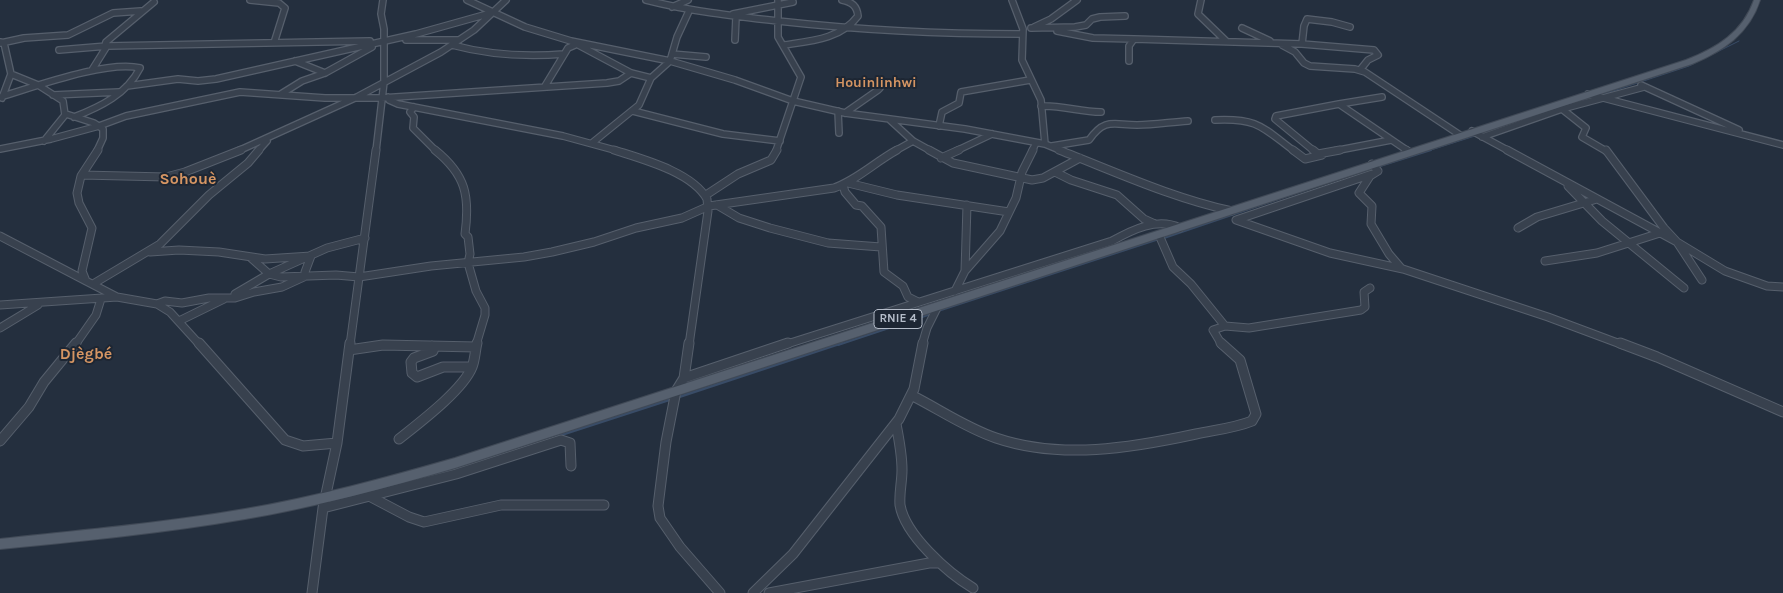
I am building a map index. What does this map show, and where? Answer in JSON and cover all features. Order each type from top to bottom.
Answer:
[{"type":"main road","name":"RNIE 4","points":[[0,544],[126,531],[324,503],[456,469],[676,391],[950,302],[1160,237],[1180,228],[1232,211],[1372,169],[1409,152],[1593,96],[1713,52],[1746,25],[1757,0]]},
{"type":"street","points":[[92,70],[107,46],[105,45],[106,42],[152,1],[163,0]]},
{"type":"street","points":[[250,0],[279,3],[285,8],[274,43]]},
{"type":"street","points":[[312,593],[324,503],[337,443],[385,97],[385,41],[381,14],[382,0]]},
{"type":"street","points":[[466,0],[525,27],[573,43],[670,61],[728,78],[793,101],[845,113],[992,134],[1047,145],[1185,198],[1232,211]]},
{"type":"street","points":[[127,86],[171,79],[210,80],[385,41],[491,12],[506,0]]},
{"type":"street","points":[[646,0],[689,11],[844,28],[1023,33],[1051,20],[1077,0]]},
{"type":"street","points":[[672,7],[688,0]]},
{"type":"street","points":[[784,46],[833,36],[856,21],[858,9],[851,2],[842,0]]},
{"type":"street","points":[[1012,0],[1023,33],[1020,50],[1025,72],[1039,93],[1042,136],[1047,145]]},
{"type":"street","points":[[1201,0],[1198,14],[1226,41]]},
{"type":"street","points":[[726,16],[777,3],[793,2]]},
{"type":"street","points":[[706,195],[738,174],[774,158],[800,78],[778,37],[777,3]]},
{"type":"street","points":[[0,102],[11,74],[1,43],[24,38],[68,35],[113,13],[141,11]]},
{"type":"street","points":[[592,143],[639,105],[651,78],[670,61],[689,11]]},
{"type":"street","points":[[82,176],[166,177],[194,169],[357,97],[452,45],[488,18],[491,12]]},
{"type":"street","points":[[1031,28],[1081,26],[1092,19],[1100,17],[1125,16]]},
{"type":"street","points":[[735,40],[736,17]]},
{"type":"street","points":[[1302,44],[1304,26],[1307,20],[1332,22],[1350,27]]},
{"type":"street","points":[[1045,28],[1093,38],[1302,44],[1374,50],[1378,55],[1368,60],[1360,70]]},
{"type":"street","points":[[1242,28],[1270,41]]},
{"type":"street","points":[[1257,36],[1259,43]]},
{"type":"street","points":[[1129,61],[1129,46],[1134,39]]},
{"type":"street","points":[[59,50],[107,46],[459,40]]},
{"type":"street","points":[[281,94],[302,81],[325,73],[385,41]]},
{"type":"street","points":[[545,86],[564,54],[573,43]]},
{"type":"street","points":[[573,43],[631,73],[651,78]]},
{"type":"street","points":[[1279,44],[1296,52],[1304,63],[1310,66],[1365,72],[1460,136]]},
{"type":"street","points":[[452,45],[480,51],[526,56],[564,54]]},
{"type":"street","points":[[672,54],[706,57]]},
{"type":"street","points":[[296,61],[325,73]]},
{"type":"street","points":[[2,96],[92,70],[138,66],[138,72],[120,92],[101,107],[74,117]]},
{"type":"street","points":[[0,149],[44,141],[99,126],[126,116],[240,92],[325,98],[385,97],[614,82],[631,73]]},
{"type":"street","points":[[11,74],[38,85],[63,101],[66,114]]},
{"type":"street","points":[[939,126],[942,112],[959,103],[961,92],[964,90],[1030,80]]},
{"type":"street","points":[[1631,81],[1743,132]]},
{"type":"street","points":[[845,113],[878,90],[880,88],[879,83]]},
{"type":"street","points":[[1482,137],[1593,96],[1644,87]]},
{"type":"street","points":[[53,95],[120,92]]},
{"type":"street","points":[[1593,96],[1783,145]]},
{"type":"street","points":[[385,97],[391,101],[414,107],[592,143],[663,166],[686,179],[706,195],[713,205],[763,228],[803,235],[828,243],[856,242],[881,247]]},
{"type":"street","points":[[1322,155],[1315,153],[1275,118],[1276,116],[1382,97]]},
{"type":"street","points":[[1340,104],[1409,152]]},
{"type":"street","points":[[1041,106],[1058,105],[1083,112],[1101,112]]},
{"type":"street","points":[[399,439],[435,409],[463,381],[472,367],[485,308],[476,291],[468,263],[470,254],[468,236],[465,234],[468,211],[464,185],[457,171],[420,138],[413,128],[414,117],[410,112],[414,107]]},
{"type":"street","points":[[1562,109],[1586,128],[1582,136],[1606,149],[1664,228],[1677,242],[1702,280]]},
{"type":"street","points":[[633,111],[708,131],[780,141]]},
{"type":"street","points":[[838,111],[839,133]]},
{"type":"street","points":[[66,114],[103,129],[102,140],[82,176],[77,191],[78,201],[92,228],[82,270],[90,282]]},
{"type":"street","points":[[44,141],[66,114]]},
{"type":"street","points":[[1214,120],[1236,118],[1257,123],[1305,159],[1391,140]]},
{"type":"street","points":[[889,120],[913,141],[941,158],[970,167],[1032,180],[1043,178],[1080,158]]},
{"type":"street","points":[[1047,145],[1089,140],[1096,130],[1119,122],[1136,125],[1188,121]]},
{"type":"street","points":[[1692,121],[1783,141]]},
{"type":"street","points":[[1472,132],[1677,242],[1726,271],[1767,286],[1783,287]]},
{"type":"street","points":[[941,158],[992,134]]},
{"type":"street","points":[[90,282],[150,252],[178,228],[215,190],[248,163],[261,146],[274,135]]},
{"type":"street","points":[[251,258],[269,274],[281,277],[336,275],[359,277],[431,266],[524,257],[578,246],[636,228],[682,218],[713,205],[778,195],[823,191],[845,184],[878,160],[913,141]]},
{"type":"street","points":[[950,302],[965,271],[1000,231],[1016,198],[1020,176],[1036,143]]},
{"type":"street","points":[[1372,169],[1359,193],[1372,206],[1371,224],[1389,254],[1403,269]]},
{"type":"street","points":[[1372,169],[1236,220],[1330,253],[1403,269],[1548,317],[1657,357],[1783,412]]},
{"type":"street","points":[[1056,172],[1072,180],[1117,195],[1143,219],[1155,224]]},
{"type":"street","points":[[1563,181],[1602,221],[1684,288]]},
{"type":"street","points":[[845,184],[897,195],[1009,212]]},
{"type":"street","points":[[845,184],[845,192],[856,205],[862,206],[881,227],[884,272],[903,286],[908,297],[918,302]]},
{"type":"street","points":[[1518,228],[1544,215],[1597,199]]},
{"type":"street","points":[[713,205],[684,378],[676,391],[666,442],[658,506],[660,518],[680,547],[720,593]]},
{"type":"street","points":[[965,271],[967,205]]},
{"type":"street","points":[[684,378],[1112,241],[1129,232],[1155,224],[1171,223],[1180,228]]},
{"type":"street","points":[[1545,261],[1578,257],[1629,244],[1660,233]]},
{"type":"street","points":[[0,236],[118,297]]},
{"type":"street","points":[[1160,237],[1173,267],[1191,284],[1225,326]]},
{"type":"street","points":[[250,290],[269,274],[336,244],[365,238]]},
{"type":"street","points":[[150,252],[179,250],[224,253],[251,258],[280,259],[311,256]]},
{"type":"street","points":[[179,322],[226,298],[250,290],[282,288],[306,276],[305,272],[311,256]]},
{"type":"street","points":[[911,395],[973,429],[1016,444],[1038,448],[1083,450],[1114,448],[1245,424],[1252,421],[1256,414],[1251,392],[1240,360],[1221,344],[1213,330],[1225,326],[1249,328],[1351,313],[1365,307],[1364,292],[1370,288]]},
{"type":"street","points":[[0,305],[40,304],[118,297],[158,304],[170,312],[285,440],[303,446],[337,443]]},
{"type":"street","points":[[158,304],[165,301],[182,303],[210,298],[226,298]]},
{"type":"street","points":[[0,441],[29,407],[44,382],[84,334],[96,315],[101,299]]},
{"type":"street","points":[[0,328],[40,304]]},
{"type":"street","points":[[753,593],[797,550],[832,507],[849,481],[896,424],[911,395],[918,375],[928,324],[938,306]]},
{"type":"street","points":[[349,350],[383,345],[476,347]]},
{"type":"street","points":[[432,346],[434,348],[433,351],[414,358],[411,362],[412,373],[417,377],[443,367],[472,367]]},
{"type":"street","points":[[896,424],[902,462],[899,498],[902,513],[940,563],[954,576],[973,588]]},
{"type":"street","points":[[324,503],[371,498],[456,469],[560,440],[570,443],[571,466]]},
{"type":"street","points":[[371,498],[409,517],[424,522],[500,505],[604,506]]},
{"type":"street","points":[[769,593],[929,563],[940,563]]},
{"type":"waterway","points":[[1601,95],[1689,66],[1739,41]]},
{"type":"waterway","points":[[1428,151],[1478,135]]},
{"type":"waterway","points":[[1377,167],[1431,150]]},
{"type":"waterway","points":[[1164,238],[1311,188]]},
{"type":"waterway","points":[[938,311],[1159,239]]},
{"type":"waterway","points":[[838,345],[931,314]]},
{"type":"waterway","points":[[679,397],[842,343]]},
{"type":"waterway","points":[[558,436],[672,399]]},
{"type":"district","name":"Houinlinhwi","points":[[876,83]]},
{"type":"district","name":"Sohouè","points":[[188,179]]},
{"type":"district","name":"Djègbé","points":[[86,354]]}]
